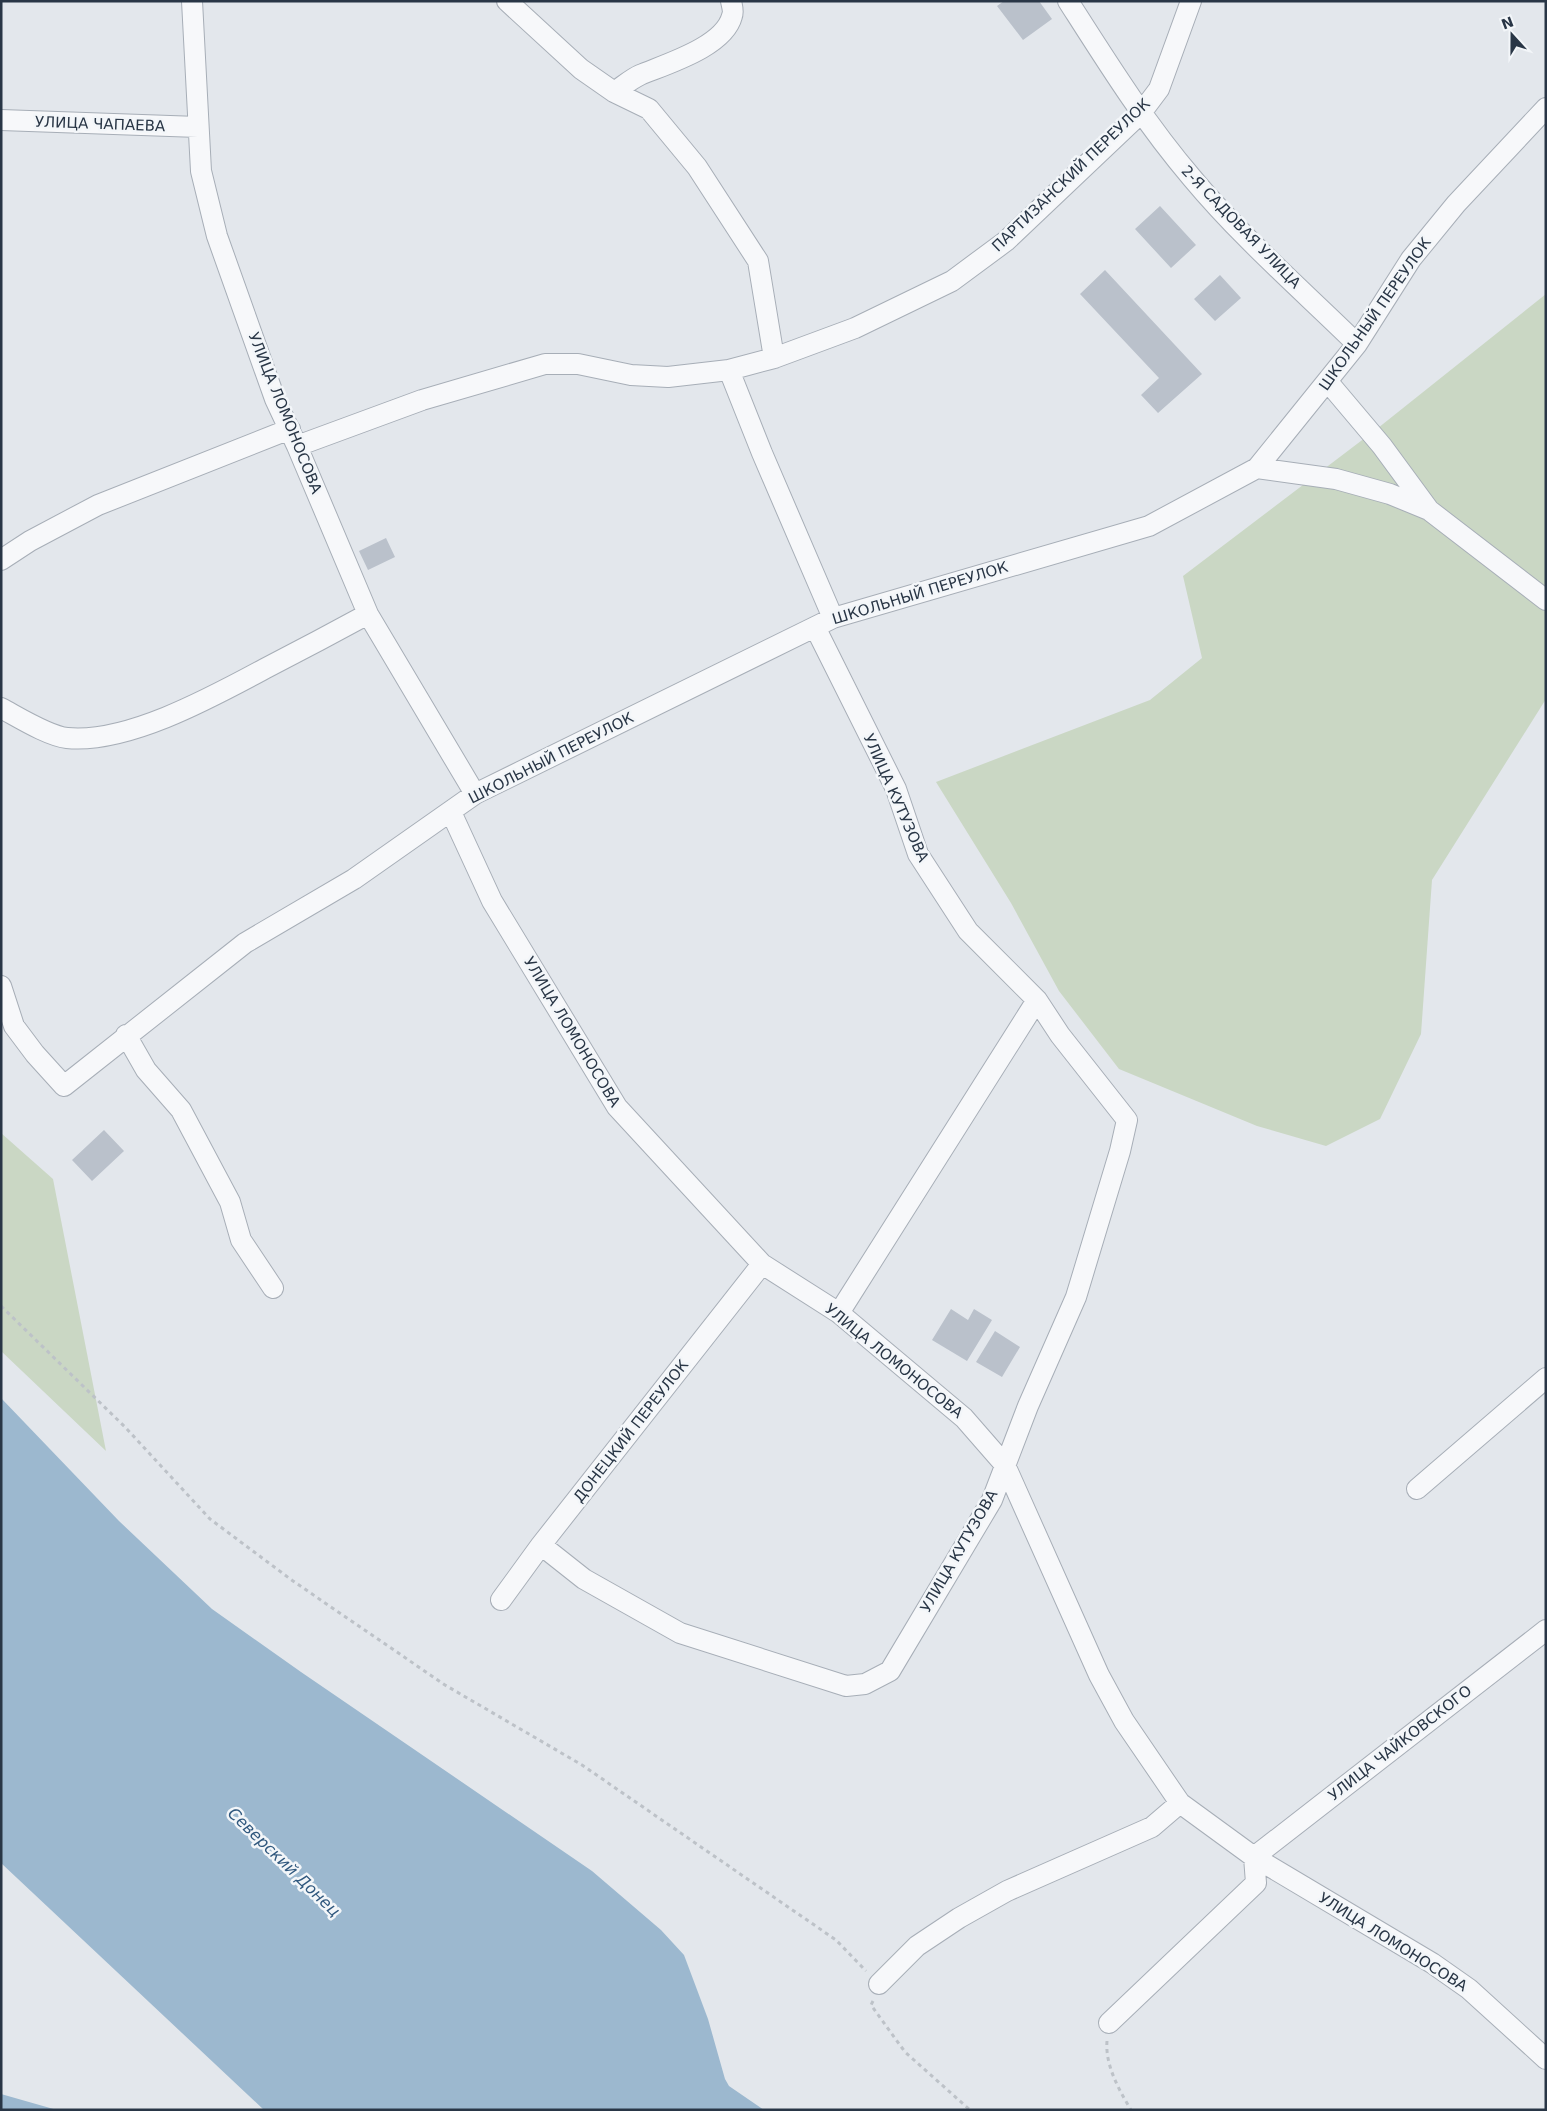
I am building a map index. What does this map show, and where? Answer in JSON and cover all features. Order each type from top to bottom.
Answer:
[{"type":"street","name":"УЛИЦА ЛОМОНОСОВА","points":[[192,1],[201,171],[217,236],[275,398],[294,438],[368,614],[475,794]]},
{"type":"street","points":[[507,1],[581,69],[614,92],[649,109],[697,168],[758,260],[774,358]]},
{"type":"street","points":[[614,92],[638,76],[685,58],[705,46],[727,28],[733,15],[731,1]]},
{"type":"street","name":"2-Я САДОВАЯ УЛИЦА","points":[[1068,1],[1141,113],[1192,178],[1228,218],[1357,344]]},
{"type":"street","name":"ПАРТИЗАНСКИЙ ПЕРЕУЛОК","points":[[1,560],[30,541],[98,505],[294,438],[544,364],[578,364],[632,375],[668,377],[728,370],[774,358],[855,328],[952,281],[1006,241],[1141,113],[1159,89],[1190,1]]},
{"type":"street","name":"ШКОЛЬНЫЙ ПЕРЕУЛОК","points":[[1,986],[14,1026],[35,1054],[64,1086],[126,1035],[245,943],[354,879],[475,794],[824,623],[1149,526],[1257,468],[1357,344],[1411,259],[1456,204],[1546,108]]},
{"type":"street","name":"УЛИЦА ЧАПАЕВА","points":[[1,120],[198,127]]},
{"type":"street","name":"УЛИЦА КУТУЗОВА","points":[[541,1545],[584,1580],[680,1633],[846,1686],[866,1684],[890,1671],[992,1500],[1028,1406],[1076,1297],[1120,1152],[1127,1120],[1060,1035],[1037,1000],[968,931],[918,854],[896,789],[824,623],[762,453],[728,370]]},
{"type":"street","points":[[1328,382],[1382,446],[1429,510]]},
{"type":"street","points":[[1257,468],[1336,479],[1390,494],[1429,510],[1546,600]]},
{"type":"street","points":[[1,708],[65,738],[95,738],[121,732],[194,706],[368,614]]},
{"type":"street","name":"УЛИЦА ЛОМОНОСОВА","points":[[451,812],[492,901],[617,1107],[762,1264],[839,1313],[964,1418],[1005,1465],[1099,1675],[1124,1721],[1180,1803],[1254,1857],[1432,1963],[1469,1989],[1546,2059]]},
{"type":"street","points":[[839,1313],[1037,1000]]},
{"type":"street","points":[[126,1035],[146,1070],[181,1110],[230,1202],[241,1240],[273,1288]]},
{"type":"street","name":"ДОНЕЦКИЙ ПЕРЕУЛОК","points":[[501,1600],[541,1545],[762,1264]]},
{"type":"street","points":[[1417,1489],[1546,1378]]},
{"type":"street","name":"УЛИЦА ЧАЙКОВСКОГО","points":[[1254,1857],[1546,1630]]},
{"type":"street","points":[[879,1984],[917,1946],[959,1918],[1007,1891],[1152,1827],[1180,1803]]},
{"type":"street","points":[[1109,2023],[1256,1883],[1254,1857]]},
{"type":"path","points":[[1,1306],[125,1427],[210,1519],[293,1581],[444,1685],[582,1765],[836,1940],[879,1984],[871,2005],[905,2052],[970,2110]]},
{"type":"path","points":[[1109,2023],[1106,2055],[1121,2094],[1131,2110]]},
{"type":"green space","points":[[1546,294],[1546,699],[1432,880],[1421,1034],[1380,1119],[1326,1146],[1257,1126],[1119,1069],[1059,991],[1011,903],[936,782],[1150,700],[1202,658],[1183,576],[1378,428]]},
{"type":"green space","points":[[1,1133],[53,1179],[106,1451],[1,1351]]},
{"type":"water","name":"Северский Донец","points":[[1,1398],[119,1521],[212,1609],[592,1871],[661,1930],[684,1955],[708,2019],[725,2079],[729,2086],[764,2110],[264,2110],[1,1863]]},
{"type":"water","points":[[1,2094],[57,2110],[1,2110]]},
{"type":"building","points":[[1004,1],[1039,1],[1052,19],[1023,40],[997,6]]},
{"type":"building","points":[[1160,206],[1196,245],[1171,268],[1135,229]]},
{"type":"building","points":[[1105,270],[1202,374],[1158,413],[1141,395],[1159,378],[1080,294]]},
{"type":"building","points":[[1220,275],[1241,298],[1215,321],[1194,299]]},
{"type":"building","points":[[386,538],[395,557],[368,570],[359,551]]},
{"type":"building","points":[[104,1130],[124,1151],[92,1181],[72,1160]]},
{"type":"building","points":[[951,1309],[968,1320],[974,1309],[992,1320],[967,1361],[932,1340]]},
{"type":"building","points":[[995,1331],[1020,1347],[1002,1377],[976,1362]]}]
